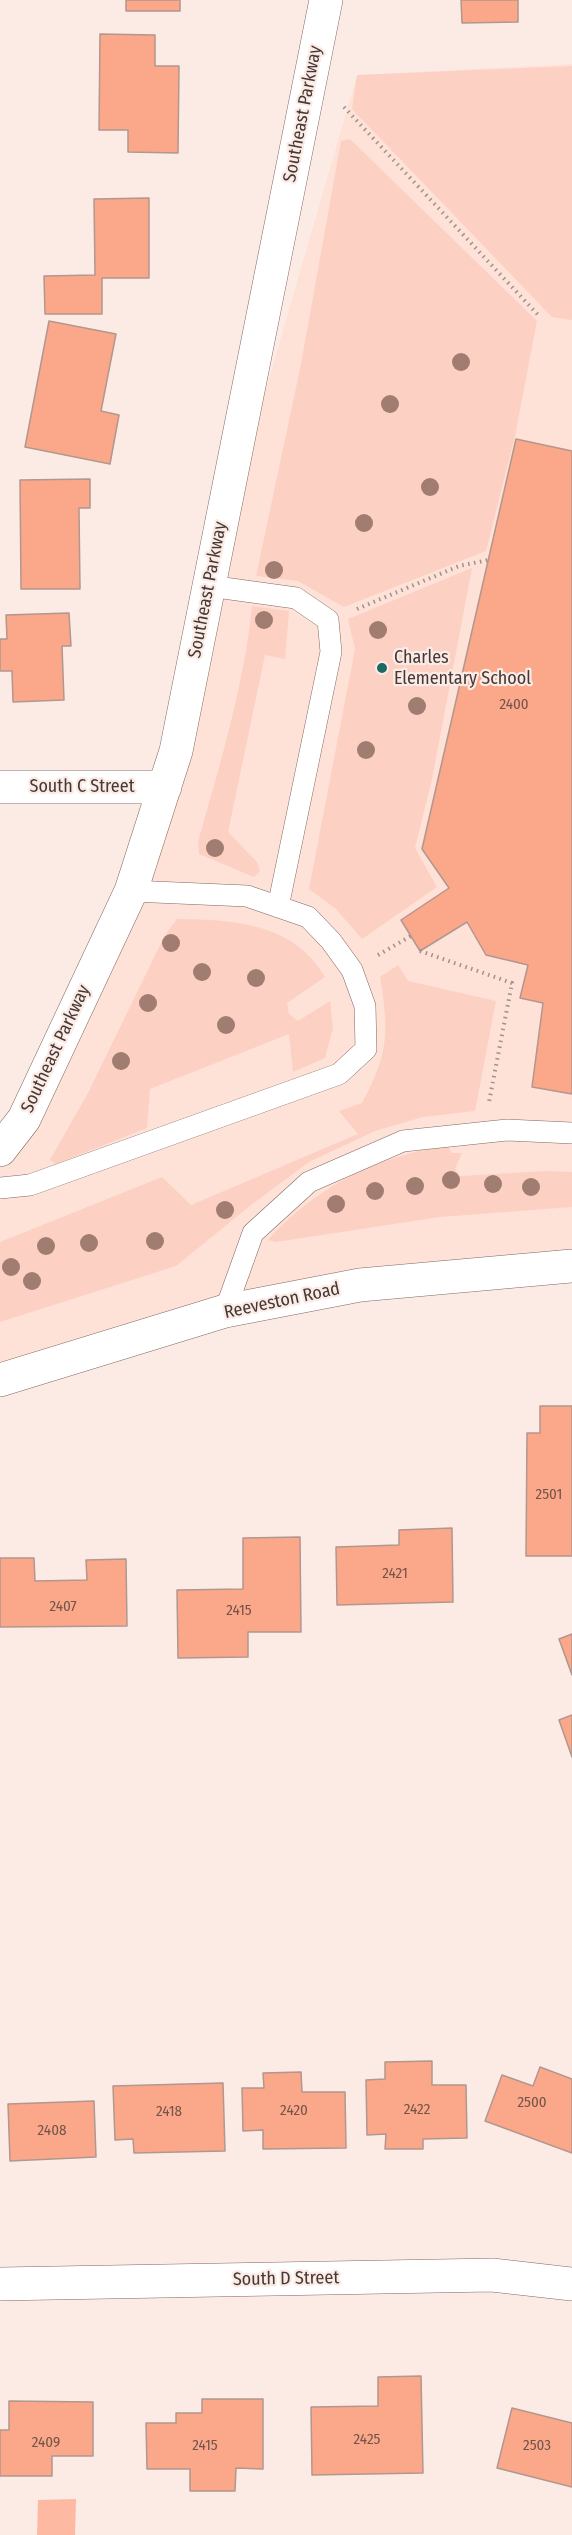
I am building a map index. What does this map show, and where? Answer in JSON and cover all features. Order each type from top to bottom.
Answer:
[{"type":"street","name":"Southeast Parkway","points":[[0,1150],[24,1119],[131,891],[176,751],[326,0]]},
{"type":"street","name":"South C Street","points":[[0,787],[165,787]]},
{"type":"street","name":"Reeveston Road","points":[[0,1380],[225,1311],[360,1285],[536,1267],[572,1266]]},
{"type":"street","name":"South D Street","points":[[0,2284],[492,2275],[572,2284]]},
{"type":"lane","points":[[209,586],[296,598],[328,620],[331,652],[278,907]]},
{"type":"lane","points":[[0,1188],[30,1185],[339,1074],[366,1049],[366,1006],[352,970],[331,940],[308,918],[247,896],[131,891]]},
{"type":"lane","points":[[225,1311],[253,1233],[309,1182],[404,1141],[507,1130],[572,1133]]},
{"type":"path","points":[[344,106],[540,317]]},
{"type":"path","points":[[328,620],[459,566],[488,560]]},
{"type":"path","points":[[420,951],[512,983],[483,1133]]},
{"type":"shaded area","name":"Charles Elementary School","points":[[572,64],[572,1266],[360,1285],[0,1380],[0,1150],[131,891],[209,586],[357,75]]},
{"type":"shaded area","points":[[572,66],[572,320],[552,317],[352,109],[357,75]]},
{"type":"shaded area","points":[[350,139],[537,321],[515,436],[486,551],[344,607],[298,581],[256,576],[301,364],[341,141]]},
{"type":"shaded area","points":[[472,568],[432,779],[415,848],[437,887],[362,939],[336,909],[309,889],[355,649],[348,619]]},
{"type":"shaded area","points":[[252,606],[289,611],[285,659],[265,655],[228,832],[257,862],[260,871],[254,877],[199,854],[198,842],[237,695]]},
{"type":"shaded area","points":[[177,919],[240,923],[260,928],[296,945],[312,959],[325,977],[287,1003],[289,1014],[298,1021],[330,1001],[333,1028],[325,1058],[293,1072],[289,1034],[150,1089],[147,1128],[56,1164],[50,1160],[88,1093],[165,935]]},
{"type":"shaded area","points":[[398,965],[408,981],[496,1001],[475,1111],[423,1117],[375,1131],[309,1162],[251,1205],[176,1266],[0,1322],[0,1242],[162,1177],[191,1205],[358,1134],[339,1111],[362,1103],[371,1085],[385,1042],[385,1013],[380,977]]},
{"type":"shaded area","points":[[446,1143],[452,1153],[462,1153],[455,1169],[460,1176],[546,1171],[572,1172],[572,1207],[440,1217],[276,1242],[268,1240],[317,1196],[360,1171]]},
{"type":"shaded area","points":[[76,2499],[75,2535],[37,2535],[38,2500]]},
{"type":"building","points":[[126,0],[180,0],[180,11],[126,11]]},
{"type":"building","points":[[461,0],[518,0],[518,22],[462,23]]},
{"type":"building","points":[[100,34],[155,35],[155,66],[179,66],[178,153],[128,152],[128,130],[99,130]]},
{"type":"building","points":[[149,198],[149,278],[102,278],[102,314],[45,314],[44,276],[95,275],[94,199]]},
{"type":"building","points":[[49,321],[116,334],[101,411],[119,415],[110,464],[25,447]]},
{"type":"building","points":[[516,439],[572,451],[572,1094],[532,1087],[543,1003],[520,998],[528,965],[486,955],[467,922],[420,951],[401,920],[449,888],[422,849]]},
{"type":"building","points":[[90,479],[90,508],[79,508],[80,589],[21,589],[20,480]]},
{"type":"building","points":[[69,613],[71,646],[62,646],[64,700],[13,702],[12,671],[0,671],[0,639],[7,639],[6,615]]},
{"type":"building","points":[[540,1406],[572,1406],[572,1556],[526,1556],[527,1433],[540,1433]]},
{"type":"building","points":[[452,1528],[453,1602],[337,1605],[336,1547],[399,1545],[399,1530]]},
{"type":"building","points":[[300,1537],[301,1632],[248,1632],[248,1657],[178,1658],[177,1590],[243,1589],[243,1538]]},
{"type":"building","points":[[0,1558],[34,1558],[35,1581],[87,1580],[86,1560],[126,1559],[127,1626],[0,1627]]},
{"type":"building","points":[[572,1634],[572,1675],[559,1639]]},
{"type":"building","points":[[572,1715],[572,1757],[559,1720]]},
{"type":"building","points":[[432,2061],[432,2085],[466,2085],[467,2138],[423,2139],[423,2149],[385,2149],[386,2134],[367,2135],[366,2080],[385,2079],[385,2062]]},
{"type":"building","points":[[540,2067],[572,2079],[572,2153],[485,2121],[502,2075],[533,2086]]},
{"type":"building","points":[[301,2072],[302,2092],[345,2092],[346,2148],[263,2149],[263,2130],[243,2131],[242,2088],[264,2088],[263,2073]]},
{"type":"building","points":[[223,2083],[225,2151],[134,2153],[133,2139],[115,2140],[113,2086]]},
{"type":"building","points":[[94,2101],[96,2157],[10,2161],[8,2104]]},
{"type":"building","points":[[421,2376],[423,2473],[312,2475],[311,2407],[378,2406],[378,2377]]},
{"type":"building","points":[[202,2399],[263,2399],[263,2469],[236,2468],[235,2491],[190,2491],[190,2469],[147,2469],[146,2423],[176,2423],[176,2413],[202,2413]]},
{"type":"building","points":[[9,2401],[93,2402],[93,2456],[52,2456],[52,2476],[0,2476],[0,2430],[9,2430]]},
{"type":"building","points":[[512,2408],[572,2423],[572,2487],[497,2468]]},
{"type":"place","name":"Charles Elementary School","points":[[382,668]]}]
